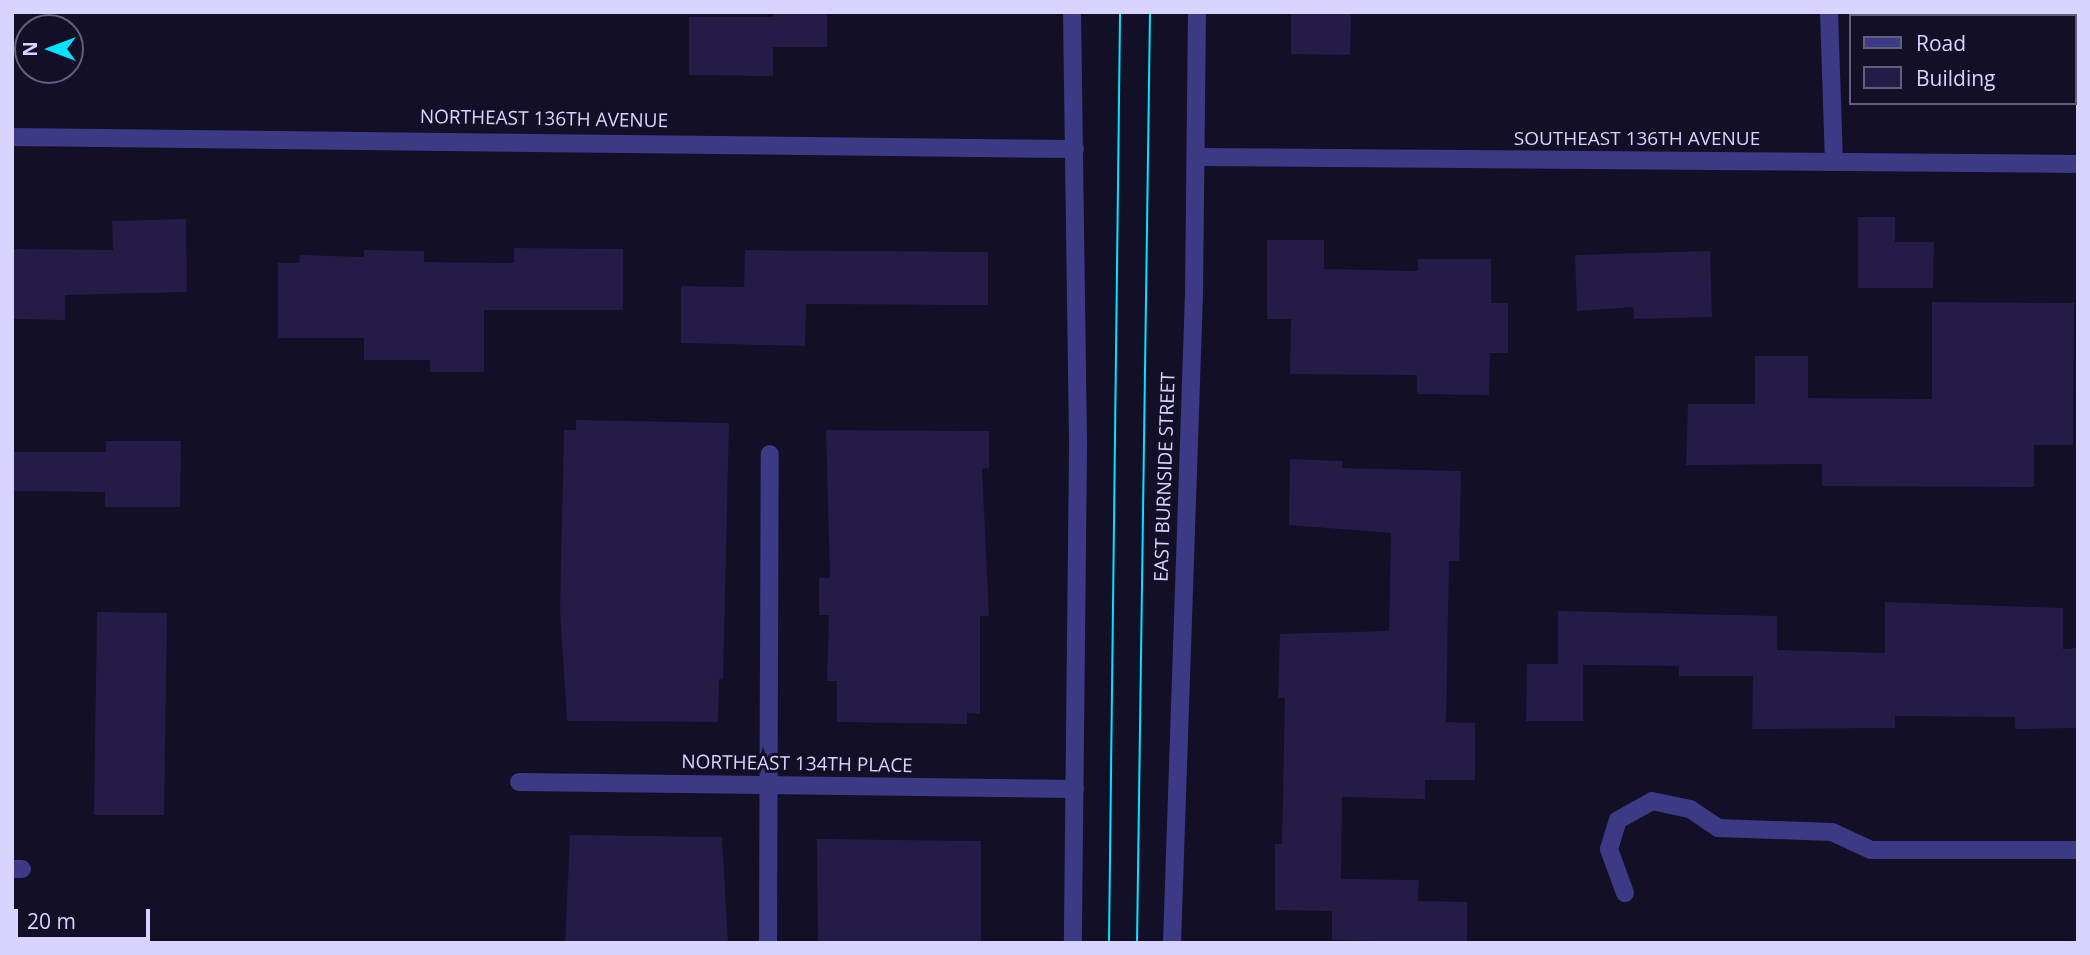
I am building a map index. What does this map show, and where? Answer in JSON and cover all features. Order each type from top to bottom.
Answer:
[{"type":"street","points":[[1072,12],[1075,149],[1073,943]]},
{"type":"street","name":"EAST BURNSIDE STREET","points":[[1172,943],[1198,12]]},
{"type":"street","points":[[1829,12],[1834,162]]},
{"type":"street","name":"NORTHEAST 136TH AVENUE","points":[[12,137],[1075,149]]},
{"type":"street","name":"SOUTHEAST 136TH AVENUE","points":[[1196,157],[2078,164]]},
{"type":"street","points":[[768,943],[770,454]]},
{"type":"street","name":"NORTHEAST 134TH PLACE","points":[[519,782],[1075,789]]},
{"type":"street","points":[[1625,892],[1609,849],[1618,820],[1652,801],[1690,809],[1718,828],[1832,832],[1871,850],[2078,850]]},
{"type":"building","points":[[773,12],[827,12],[827,47],[773,47],[773,76],[689,75],[689,17],[773,17]]},
{"type":"building","points":[[1291,12],[1351,12],[1350,55],[1291,54]]},
{"type":"building","points":[[1858,217],[1895,217],[1895,242],[1934,242],[1933,288],[1858,288]]},
{"type":"building","points":[[186,219],[187,292],[65,295],[65,320],[12,319],[12,249],[113,250],[112,221]]},
{"type":"building","points":[[1267,240],[1324,240],[1324,269],[1418,271],[1418,259],[1491,259],[1491,303],[1508,303],[1508,353],[1490,353],[1489,395],[1417,394],[1417,375],[1290,374],[1291,319],[1267,319]]},
{"type":"building","points":[[514,248],[623,249],[623,310],[484,310],[484,372],[430,372],[430,360],[364,360],[364,338],[278,338],[278,263],[299,263],[300,255],[364,257],[364,250],[424,251],[424,262],[514,263]]},
{"type":"building","points":[[745,250],[988,252],[988,305],[806,304],[805,346],[681,343],[681,286],[744,287]]},
{"type":"building","points":[[1710,251],[1712,317],[1634,319],[1633,307],[1577,311],[1575,255]]},
{"type":"building","points":[[1932,302],[2074,303],[2073,445],[2034,445],[2034,487],[1822,486],[1822,464],[1686,465],[1688,404],[1755,404],[1755,356],[1808,356],[1808,398],[1932,399]]},
{"type":"building","points":[[576,420],[729,423],[723,679],[719,680],[718,722],[567,721],[560,611],[564,430],[576,430]]},
{"type":"building","points":[[826,430],[989,431],[989,468],[982,469],[989,616],[980,616],[980,714],[967,713],[967,724],[837,722],[837,681],[827,681],[829,615],[819,615],[819,578],[830,578]]},
{"type":"building","points":[[106,441],[181,441],[180,507],[105,507],[105,492],[12,491],[12,452],[106,452]]},
{"type":"building","points":[[1290,459],[1343,461],[1342,468],[1461,471],[1459,561],[1449,561],[1446,722],[1475,723],[1475,780],[1425,780],[1425,799],[1342,797],[1341,879],[1419,880],[1418,901],[1467,902],[1467,943],[1332,940],[1332,911],[1275,910],[1275,844],[1282,844],[1285,698],[1278,698],[1280,634],[1389,631],[1391,533],[1289,525]]},
{"type":"building","points":[[1885,602],[2063,608],[2063,649],[2078,648],[2078,728],[2015,729],[2015,717],[1895,716],[1895,728],[1752,729],[1753,676],[1679,676],[1679,666],[1583,665],[1583,721],[1526,721],[1527,664],[1558,664],[1558,611],[1777,616],[1777,650],[1885,653]]},
{"type":"building","points":[[97,612],[167,613],[164,815],[94,815]]},
{"type":"building","points":[[570,835],[722,837],[728,943],[565,943]]},
{"type":"building","points":[[817,839],[981,841],[981,943],[818,943]]},
{"type":"tram line","points":[[1109,943],[1120,12]]},
{"type":"tram line","points":[[1137,943],[1150,12]]}]
